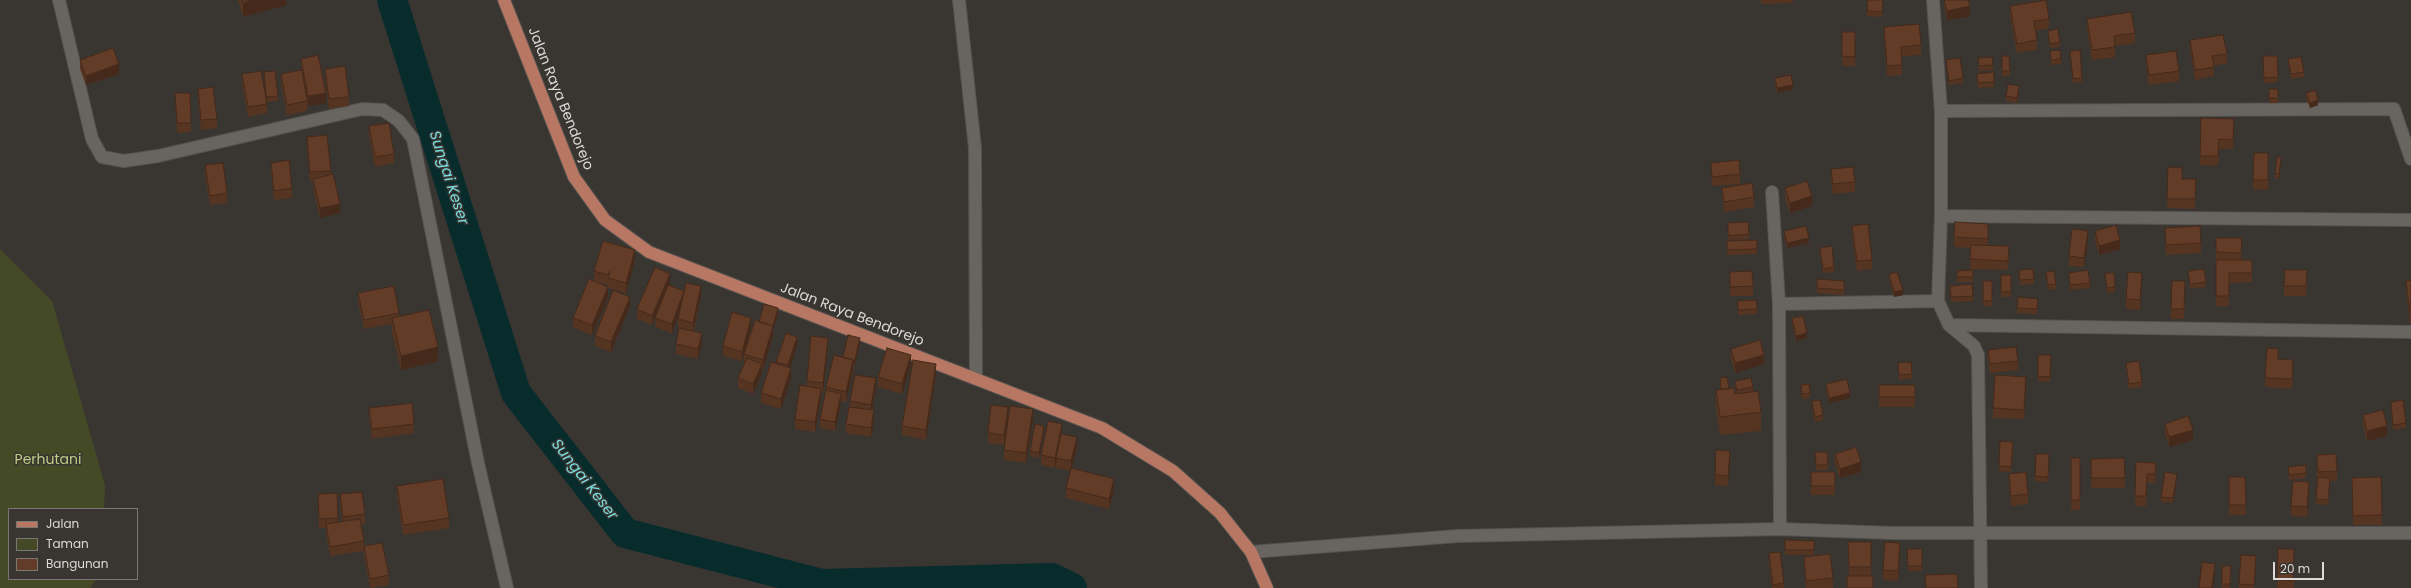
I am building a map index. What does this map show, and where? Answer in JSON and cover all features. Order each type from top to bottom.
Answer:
[{"type":"main road","name":"Jalan Raya Bendorejo","points":[[504,0],[574,177],[605,220],[649,252],[1102,428],[1173,471],[1220,513],[1250,552],[1267,588]]},
{"type":"street","points":[[59,0],[92,139],[102,157],[124,161],[158,156],[362,109],[383,110],[399,121],[413,140],[478,463],[507,588]]},
{"type":"street","points":[[959,0],[975,148],[976,379]]},
{"type":"street","points":[[1933,0],[1942,111],[1941,216],[1938,301],[1949,325],[1974,346],[1978,355],[1982,532],[1981,588]]},
{"type":"street","points":[[1942,111],[2394,109],[2411,159]]},
{"type":"street","points":[[1772,192],[1779,304],[1780,529]]},
{"type":"street","points":[[1941,216],[2411,220]]},
{"type":"street","points":[[1779,304],[1938,301]]},
{"type":"street","points":[[1949,325],[2411,332]]},
{"type":"street","points":[[1250,552],[1458,536],[1780,529],[1893,533],[2411,533]]},
{"type":"green space","name":"Perhutani","points":[[0,249],[52,301],[105,485],[104,508],[8,508],[8,580],[95,580],[90,588],[0,588]]},
{"type":"building","points":[[242,0],[253,0],[243,3]]},
{"type":"building","points":[[1868,0],[1883,0],[1882,12],[1867,11]]},
{"type":"building","points":[[1944,0],[1968,0],[1970,6],[1947,11]]},
{"type":"building","points":[[2046,0],[2049,19],[2034,21],[2037,40],[2017,44],[2010,6]]},
{"type":"building","points":[[2131,12],[2135,33],[2114,36],[2115,47],[2092,50],[2087,19]]},
{"type":"building","points":[[1919,24],[1921,45],[1901,47],[1902,65],[1887,66],[1884,27]]},
{"type":"building","points":[[2058,29],[2060,42],[2050,44],[2048,31]]},
{"type":"building","points":[[1842,32],[1855,32],[1855,57],[1842,56]]},
{"type":"building","points":[[2223,35],[2227,54],[2212,56],[2214,67],[2195,70],[2190,40]]},
{"type":"building","points":[[113,48],[119,64],[86,76],[80,60]]},
{"type":"building","points":[[2060,50],[2061,59],[2051,60],[2050,51]]},
{"type":"building","points":[[2080,50],[2082,78],[2073,79],[2070,51]]},
{"type":"building","points":[[2176,51],[2179,71],[2149,75],[2146,55]]},
{"type":"building","points":[[318,55],[326,93],[308,96],[301,59]]},
{"type":"building","points":[[2002,56],[2009,56],[2010,71],[2002,71]]},
{"type":"building","points":[[2263,56],[2277,56],[2278,77],[2264,78]]},
{"type":"building","points":[[1992,57],[1993,65],[1979,66],[1978,58]]},
{"type":"building","points":[[2301,57],[2304,72],[2291,74],[2288,59]]},
{"type":"building","points":[[1960,58],[1963,78],[1949,81],[1946,60]]},
{"type":"building","points":[[345,66],[349,97],[329,99],[325,69]]},
{"type":"building","points":[[302,70],[307,101],[287,105],[281,74]]},
{"type":"building","points":[[261,71],[267,104],[248,107],[242,74]]},
{"type":"building","points":[[275,71],[278,96],[266,97],[264,72]]},
{"type":"building","points":[[1994,72],[1994,82],[1978,83],[1977,74]]},
{"type":"building","points":[[1791,75],[1793,85],[1777,88],[1775,78]]},
{"type":"building","points":[[2008,84],[2019,86],[2017,98],[2006,96]]},
{"type":"building","points":[[213,87],[217,119],[201,120],[198,89]]},
{"type":"building","points":[[2269,89],[2278,89],[2278,98],[2269,98]]},
{"type":"building","points":[[2315,90],[2318,100],[2310,103],[2306,93]]},
{"type":"building","points":[[175,93],[190,93],[191,123],[177,123]]},
{"type":"building","points":[[2201,118],[2234,119],[2233,140],[2219,139],[2218,156],[2200,156]]},
{"type":"building","points":[[389,123],[394,154],[375,157],[369,126]]},
{"type":"building","points":[[327,135],[331,171],[310,172],[307,137]]},
{"type":"building","points":[[2254,153],[2268,153],[2268,180],[2253,180]]},
{"type":"building","points":[[2277,157],[2281,157],[2279,174],[2275,174]]},
{"type":"building","points":[[289,160],[292,188],[274,191],[271,163]]},
{"type":"building","points":[[1739,160],[1740,174],[1712,177],[1711,163]]},
{"type":"building","points":[[223,163],[227,193],[210,196],[205,165]]},
{"type":"building","points":[[1853,167],[1855,182],[1833,184],[1831,169]]},
{"type":"building","points":[[2168,167],[2182,168],[2182,179],[2196,179],[2195,199],[2167,199]]},
{"type":"building","points":[[333,174],[340,204],[320,208],[313,179]]},
{"type":"building","points":[[1807,181],[1812,196],[1790,203],[1785,188]]},
{"type":"building","points":[[1752,183],[1754,197],[1724,202],[1722,188]]},
{"type":"building","points":[[1748,222],[1749,234],[1728,236],[1728,223]]},
{"type":"building","points":[[1955,222],[1988,224],[1988,239],[1954,237]]},
{"type":"building","points":[[1868,224],[1872,260],[1857,261],[1852,226]]},
{"type":"building","points":[[2116,225],[2120,240],[2099,246],[2095,231]]},
{"type":"building","points":[[1806,226],[1809,238],[1787,243],[1784,231]]},
{"type":"building","points":[[2200,226],[2201,243],[2166,245],[2165,228]]},
{"type":"building","points":[[2072,229],[2088,231],[2084,258],[2069,256]]},
{"type":"building","points":[[2216,238],[2242,238],[2241,253],[2216,252]]},
{"type":"building","points":[[1757,240],[1757,249],[1727,250],[1727,241]]},
{"type":"building","points":[[603,241],[635,250],[626,283],[608,278],[610,271],[608,275],[594,271]]},
{"type":"building","points":[[1971,245],[2009,246],[2008,261],[1970,259]]},
{"type":"building","points":[[1832,246],[1834,267],[1823,269],[1820,248]]},
{"type":"building","points":[[2216,260],[2252,260],[2252,273],[2229,273],[2229,296],[2216,296]]},
{"type":"building","points":[[655,267],[670,274],[652,316],[637,309]]},
{"type":"building","points":[[2033,269],[2034,279],[2020,280],[2019,270]]},
{"type":"building","points":[[2204,269],[2206,282],[2190,284],[2188,271]]},
{"type":"building","points":[[1973,270],[1973,277],[1957,277],[1957,271]]},
{"type":"building","points":[[2088,270],[2090,283],[2070,285],[2069,273]]},
{"type":"building","points":[[2285,270],[2307,270],[2306,286],[2284,286]]},
{"type":"building","points":[[1752,271],[1753,286],[1730,287],[1730,272]]},
{"type":"building","points":[[2054,271],[2056,284],[2048,285],[2046,272]]},
{"type":"building","points":[[1897,272],[1903,290],[1894,292],[1889,274]]},
{"type":"building","points":[[2128,272],[2142,273],[2140,300],[2126,299]]},
{"type":"building","points":[[2105,273],[2114,273],[2115,287],[2107,288]]},
{"type":"building","points":[[2001,275],[2011,275],[2011,292],[2001,292]]},
{"type":"building","points":[[589,279],[608,287],[592,325],[573,318]]},
{"type":"building","points":[[1817,279],[1844,281],[1844,290],[1817,288]]},
{"type":"building","points":[[2411,280],[2411,314],[2410,314],[2406,281]]},
{"type":"building","points":[[1983,281],[1992,281],[1992,301],[1983,301]]},
{"type":"building","points":[[2172,281],[2185,281],[2184,309],[2171,309]]},
{"type":"building","points":[[686,283],[701,286],[693,323],[678,319]]},
{"type":"building","points":[[1972,284],[1973,296],[1951,297],[1950,286]]},
{"type":"building","points":[[668,285],[684,291],[672,324],[655,318]]},
{"type":"building","points":[[394,286],[399,313],[364,320],[358,293]]},
{"type":"building","points":[[613,290],[630,297],[611,342],[595,336]]},
{"type":"building","points":[[2018,297],[2038,299],[2037,309],[2017,308]]},
{"type":"building","points":[[1756,300],[1757,309],[1738,310],[1738,301]]},
{"type":"building","points":[[764,304],[778,308],[773,326],[759,322]]},
{"type":"building","points":[[429,310],[438,347],[401,356],[392,318]]},
{"type":"building","points":[[732,312],[751,318],[742,352],[723,346]]},
{"type":"building","points":[[1803,316],[1807,333],[1796,336],[1792,318]]},
{"type":"building","points":[[755,320],[773,326],[763,360],[744,354]]},
{"type":"building","points":[[679,328],[702,333],[698,349],[676,344]]},
{"type":"building","points":[[786,333],[797,337],[788,365],[776,362]]},
{"type":"building","points":[[848,335],[860,338],[854,363],[853,360],[843,357]]},
{"type":"building","points":[[811,336],[828,338],[823,383],[807,381]]},
{"type":"building","points":[[1760,340],[1764,355],[1735,363],[1731,349]]},
{"type":"building","points":[[2016,347],[2018,361],[1990,364],[1988,350]]},
{"type":"building","points":[[887,348],[911,355],[902,384],[878,377]]},
{"type":"building","points":[[2267,348],[2278,349],[2278,359],[2293,360],[2292,379],[2265,378]]},
{"type":"building","points":[[834,355],[853,360],[846,392],[826,387]]},
{"type":"building","points":[[2038,355],[2051,355],[2050,377],[2038,376]]},
{"type":"building","points":[[747,358],[762,364],[753,384],[738,378]]},
{"type":"building","points":[[913,360],[936,364],[926,430],[902,426]]},
{"type":"building","points":[[2139,361],[2142,382],[2129,384],[2126,363]]},
{"type":"building","points":[[771,362],[791,368],[781,399],[761,393]]},
{"type":"building","points":[[1911,362],[1912,374],[1899,375],[1898,363]]},
{"type":"building","points":[[855,375],[876,378],[871,405],[850,401]]},
{"type":"building","points":[[1995,375],[2026,377],[2024,410],[1993,408]]},
{"type":"building","points":[[1727,377],[1729,389],[1721,389],[1720,378]]},
{"type":"building","points":[[1751,378],[1753,387],[1737,390],[1735,381]]},
{"type":"building","points":[[1847,379],[1850,393],[1829,398],[1826,384]]},
{"type":"building","points":[[1809,384],[1810,393],[1802,394],[1801,385]]},
{"type":"building","points":[[800,385],[821,389],[815,422],[795,419]]},
{"type":"building","points":[[1879,385],[1915,385],[1915,397],[1879,397]]},
{"type":"building","points":[[1734,388],[1735,394],[1758,391],[1761,412],[1720,417],[1716,390]]},
{"type":"building","points":[[826,390],[841,394],[835,422],[820,419]]},
{"type":"building","points":[[1820,400],[1823,415],[1815,417],[1812,401]]},
{"type":"building","points":[[2403,400],[2406,423],[2393,425],[2391,402]]},
{"type":"building","points":[[412,403],[414,424],[372,429],[369,408]]},
{"type":"building","points":[[991,405],[1008,407],[1004,435],[988,433]]},
{"type":"building","points":[[1010,406],[1033,409],[1026,453],[1004,450]]},
{"type":"building","points":[[849,407],[874,410],[871,428],[846,424]]},
{"type":"building","points":[[2383,410],[2387,426],[2367,431],[2363,415]]},
{"type":"building","points":[[2188,416],[2193,430],[2169,437],[2165,424]]},
{"type":"building","points":[[1048,421],[1062,424],[1055,458],[1041,455]]},
{"type":"building","points":[[1035,424],[1044,426],[1039,453],[1030,451]]},
{"type":"building","points":[[1061,434],[1077,437],[1071,461],[1056,458]]},
{"type":"building","points":[[2000,441],[2013,442],[2011,467],[1999,466]]},
{"type":"building","points":[[1856,447],[1861,462],[1840,469],[1835,454]]},
{"type":"building","points":[[1716,450],[1730,451],[1728,476],[1715,475]]},
{"type":"building","points":[[1815,452],[1827,452],[1828,465],[1816,465]]},
{"type":"building","points":[[2036,454],[2049,454],[2048,477],[2035,476]]},
{"type":"building","points":[[2336,454],[2337,471],[2318,472],[2317,455]]},
{"type":"building","points":[[2071,458],[2080,458],[2080,500],[2071,500]]},
{"type":"building","points":[[2124,458],[2125,478],[2091,478],[2091,459]]},
{"type":"building","points":[[2136,462],[2156,463],[2155,474],[2147,474],[2146,496],[2135,496]]},
{"type":"building","points":[[2306,465],[2306,473],[2289,475],[2288,467]]},
{"type":"building","points":[[1071,468],[1114,479],[1109,499],[1066,488]]},
{"type":"building","points":[[1811,472],[1835,472],[1835,486],[1811,486]]},
{"type":"building","points":[[2026,472],[2028,494],[2011,496],[2009,474]]},
{"type":"building","points":[[2165,472],[2177,474],[2173,498],[2161,497]]},
{"type":"building","points":[[2229,477],[2245,477],[2246,505],[2229,505]]},
{"type":"building","points":[[2318,477],[2330,478],[2328,500],[2316,499]]},
{"type":"building","points":[[2381,477],[2382,515],[2353,516],[2352,478]]},
{"type":"building","points":[[443,479],[449,518],[403,525],[397,486]]},
{"type":"building","points":[[2293,481],[2309,482],[2307,507],[2291,506]]},
{"type":"building","points":[[362,492],[365,514],[343,517],[340,494]]},
{"type":"building","points":[[337,493],[338,518],[319,519],[318,494]]},
{"type":"building","points":[[360,519],[364,541],[330,547],[326,524]]},
{"type":"building","points":[[1785,540],[1814,541],[1814,550],[1785,550]]},
{"type":"building","points":[[1848,542],[1871,542],[1871,567],[1849,567]]},
{"type":"building","points":[[1885,542],[1900,543],[1898,571],[1883,570]]},
{"type":"building","points":[[382,543],[389,575],[370,579],[364,546]]},
{"type":"building","points":[[1907,549],[1922,549],[1922,566],[1908,566]]},
{"type":"building","points":[[2278,549],[2294,549],[2293,581],[2277,580]]},
{"type":"building","points":[[1780,552],[1784,583],[1773,585],[1769,553]]},
{"type":"building","points":[[1830,554],[1833,578],[1806,581],[1804,557]]},
{"type":"building","points":[[2241,555],[2256,556],[2254,585],[2239,584]]},
{"type":"building","points":[[2202,562],[2215,564],[2212,588],[2199,588]]},
{"type":"building","points":[[2222,566],[2231,566],[2230,584],[2222,584]]},
{"type":"building","points":[[1957,574],[1958,588],[1926,588],[1925,575]]},
{"type":"building","points":[[1847,576],[1873,576],[1873,588],[1847,588]]},
{"type":"waterway","name":"Sungai Keser","points":[[392,0],[516,393],[625,533],[822,584],[1052,578],[1072,588]]}]
